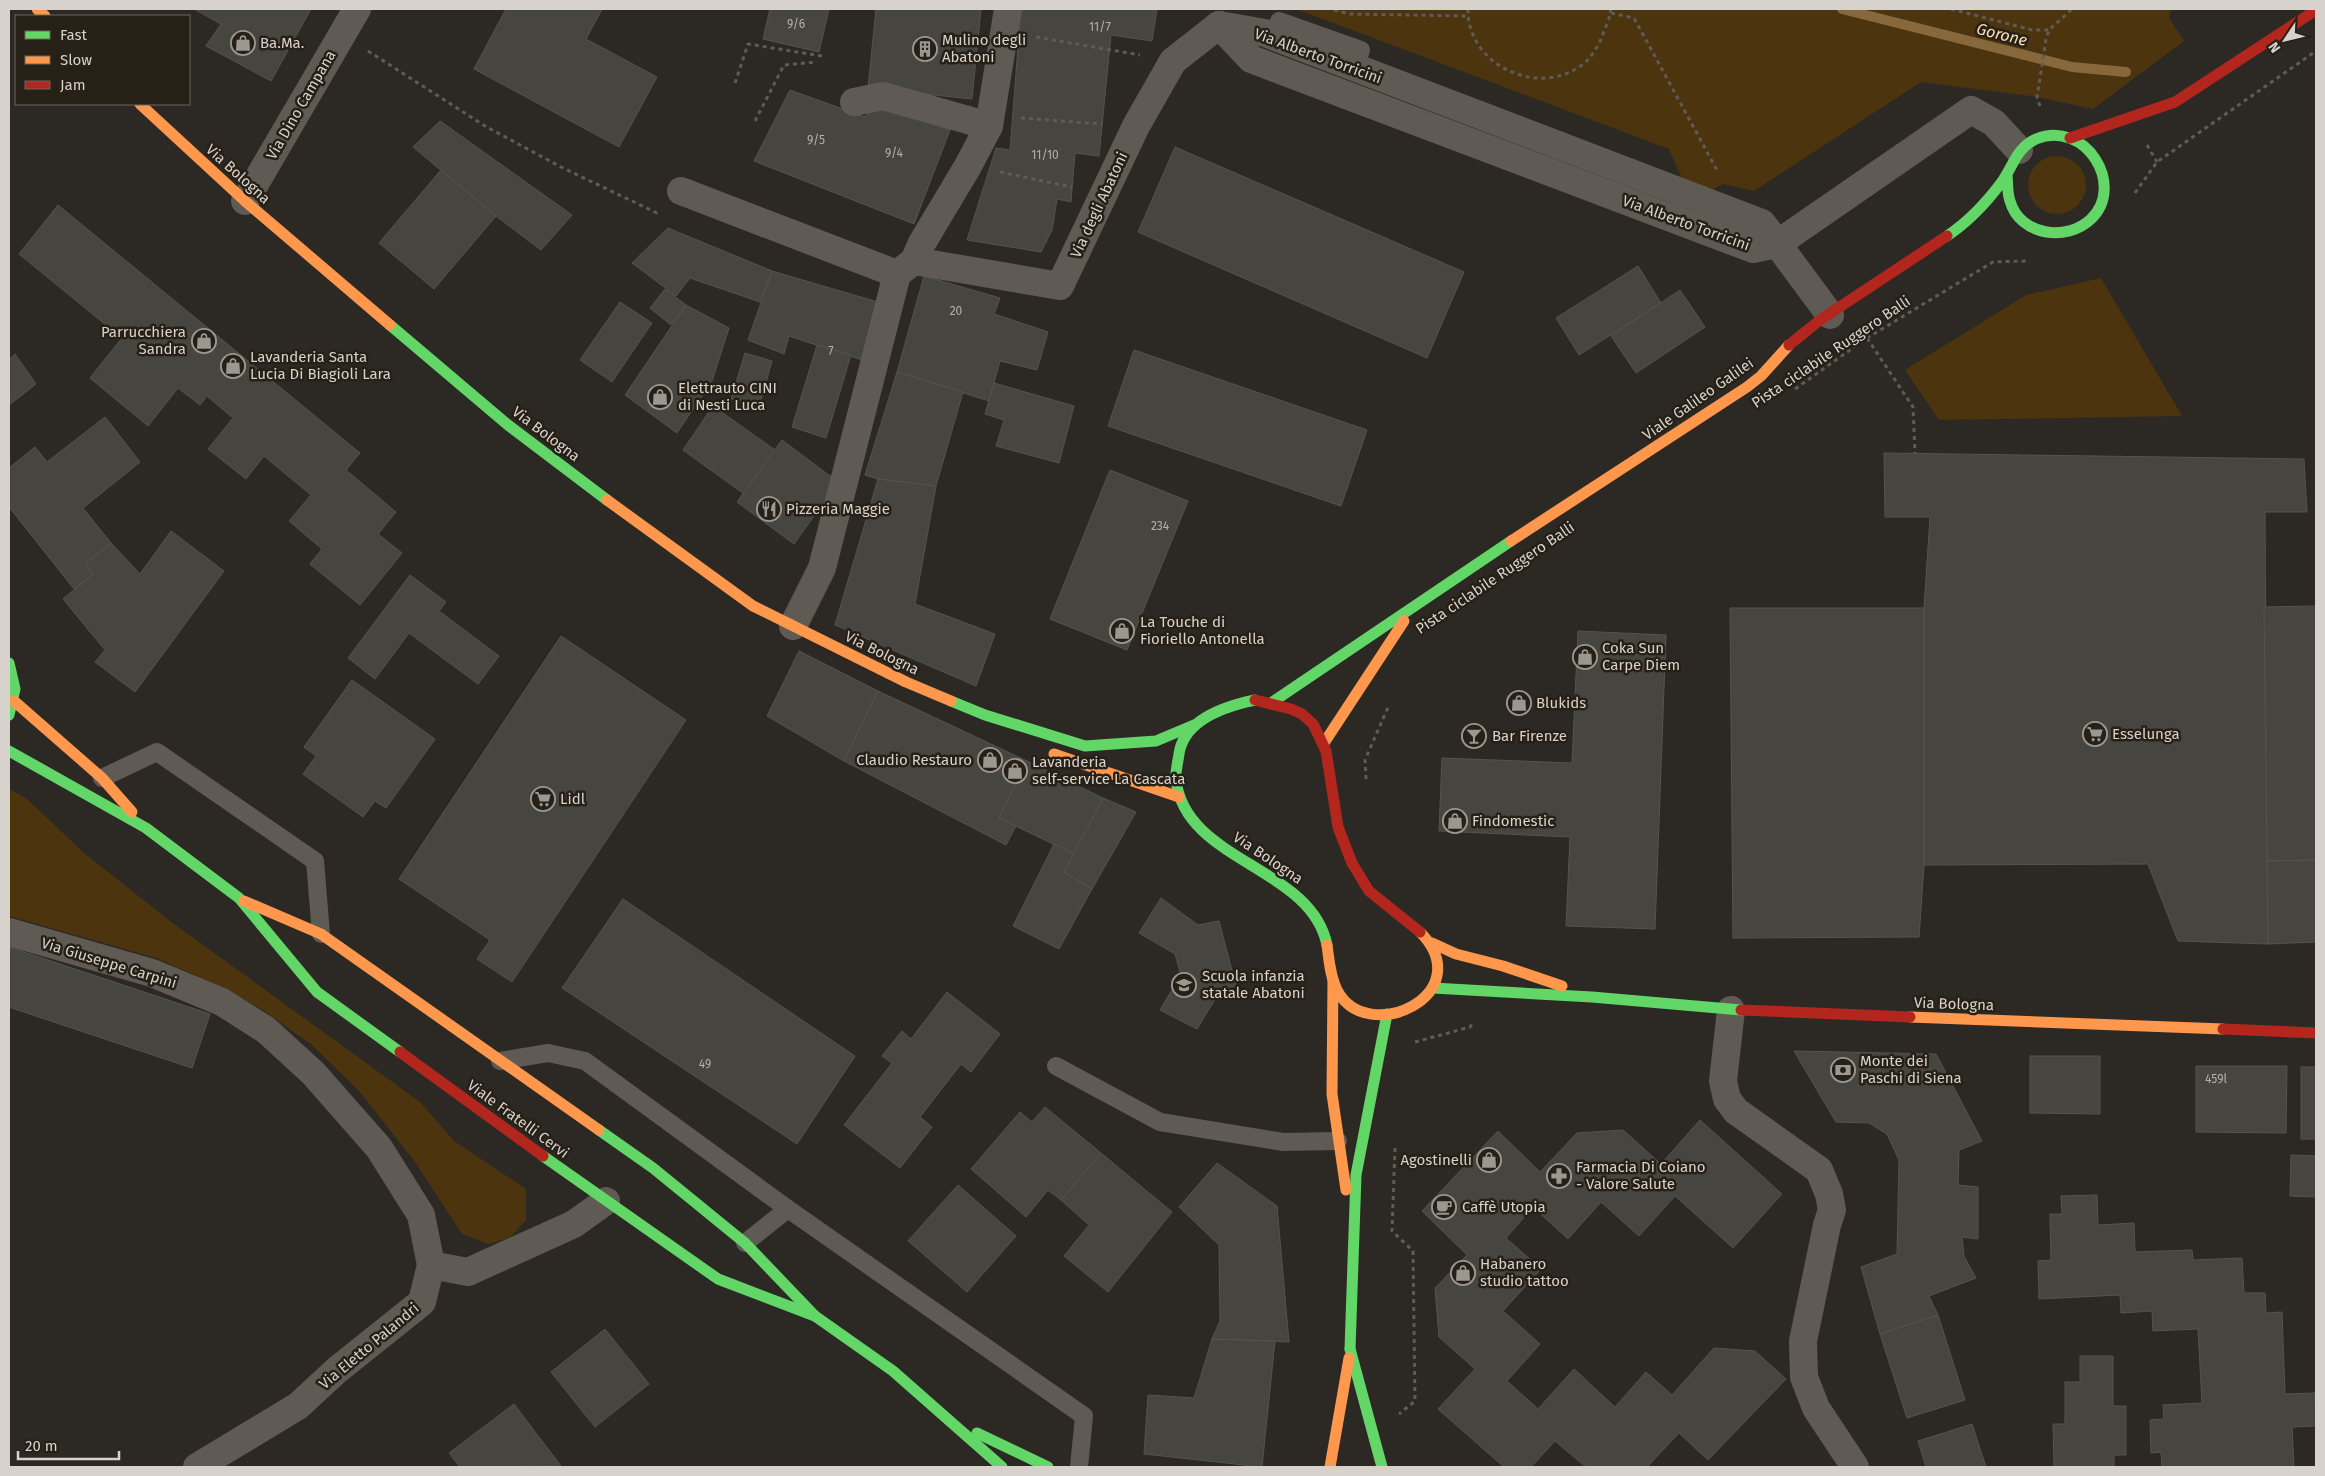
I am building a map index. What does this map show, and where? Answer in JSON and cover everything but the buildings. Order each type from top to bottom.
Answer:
[{"type":"main road","points":[[2019,150],[2030,142],[2043,137],[2057,136],[2070,138],[2175,102],[2316,10]]},
{"type":"main road","name":"Via Bologna","points":[[141,105],[245,201],[508,425],[630,517],[753,606],[906,682],[985,715]]},
{"type":"main road","name":"Viale Galileo Galilei","points":[[2019,150],[2010,163],[2007,175],[2006,191],[2010,206],[2019,220],[2032,229],[2046,234],[2071,232],[2084,225],[2092,217],[2103,197],[2104,186],[2102,170],[2094,156],[2084,145],[2070,138]]},
{"type":"main road","name":"Viale Galileo Galilei","points":[[1271,703],[1557,510],[1645,455],[1757,380],[1795,339],[1967,222],[2007,175]]},
{"type":"main road","points":[[1324,743],[1412,609]]},
{"type":"main road","points":[[9,663],[14,677],[14,700],[9,715]]},
{"type":"main road","points":[[14,700],[102,778],[146,828]]},
{"type":"main road","points":[[985,715],[1085,746],[1156,741],[1239,703],[1255,700],[1271,703],[1302,714],[1324,743],[1338,827],[1352,862],[1369,890],[1424,933],[1432,942],[1456,954],[1503,966],[1592,997]]},
{"type":"main road","points":[[985,715],[1038,746],[1179,797]]},
{"type":"main road","name":"Via Bologna","points":[[1194,725],[1184,738],[1178,755],[1176,774],[1179,797],[1190,817],[1206,835],[1288,886],[1320,920],[1328,941],[1333,980],[1346,1002],[1358,1011],[1371,1016],[1387,1014],[1416,1006],[1433,988]]},
{"type":"main road","points":[[9,751],[146,828]]},
{"type":"main road","name":"Viale Fratelli Cervi","points":[[146,828],[239,898],[321,934],[653,1168],[745,1243],[815,1316],[893,1370],[1002,1467]]},
{"type":"main road","name":"Viale Fratelli Cervi","points":[[239,898],[317,992],[606,1201],[718,1278],[815,1316]]},
{"type":"main road","points":[[1432,942],[1438,961],[1439,976],[1433,988],[1592,997]]},
{"type":"main road","points":[[1333,980],[1332,1094],[1352,1227]]},
{"type":"main road","name":"Via Bologna","points":[[1592,997],[1731,1010],[2316,1033]]},
{"type":"main road","points":[[1330,1467],[1350,1349],[1352,1227],[1356,1175],[1387,1014]]},
{"type":"main road","points":[[1350,1349],[1382,1467]]},
{"type":"main road","points":[[946,1418],[1048,1467]]},
{"type":"street","name":"Via Dino Campana","points":[[245,201],[357,9]]},
{"type":"street","name":"Via degli Abatoni","points":[[681,191],[906,268],[1060,286],[1136,126],[1173,61],[1219,17]]},
{"type":"street","name":"Via Alberto Torricini","points":[[1219,17],[1762,223],[1830,315]]},
{"type":"street","name":"Via Alberto Torricini","points":[[1219,17],[1252,59],[1753,249],[1777,244],[1971,110],[1994,123],[2019,150]]},
{"type":"street","points":[[793,626],[822,568],[906,268],[968,166],[991,121],[1006,20]]},
{"type":"street","points":[[854,102],[883,96],[991,121]]},
{"type":"street","name":"Via Giuseppe Carpini","points":[[9,932],[152,973],[222,1002],[266,1030],[313,1073],[379,1148],[421,1215],[431,1265]]},
{"type":"street","points":[[1731,1010],[1723,1081],[1727,1099],[1736,1111],[1820,1170],[1829,1194],[1832,1210],[1827,1225],[1803,1341],[1804,1377],[1816,1408],[1855,1467]]},
{"type":"street","points":[[431,1265],[468,1272],[574,1224],[606,1201]]},
{"type":"street","name":"Via Eletto Palandri","points":[[197,1467],[298,1406],[337,1370],[422,1302],[431,1265]]},
{"type":"lane","points":[[1279,21],[1361,50],[1355,69]]},
{"type":"lane","points":[[102,778],[157,752],[315,861],[321,934]]},
{"type":"lane","points":[[500,1061],[548,1053],[585,1061],[788,1209],[1084,1416],[1079,1467]]},
{"type":"lane","points":[[1056,1066],[1160,1122],[1282,1142],[1338,1140]]},
{"type":"lane","points":[[745,1243],[788,1209]]},
{"type":"path","points":[[1328,9],[1350,14],[1468,16]]},
{"type":"path","points":[[1350,9],[1350,14]]},
{"type":"path","points":[[1468,9],[1475,43],[1498,67],[1525,77],[1556,78],[1582,65],[1598,46],[1610,11],[1634,18],[1720,175]]},
{"type":"path","points":[[1951,9],[2032,30],[2049,30]]},
{"type":"path","points":[[2066,16],[2067,9]]},
{"type":"path","points":[[2037,96],[2049,30],[2072,9]]},
{"type":"path","points":[[1006,20],[1173,61]]},
{"type":"path","points":[[342,34],[485,126],[560,168],[657,213],[681,191]]},
{"type":"path","points":[[735,83],[748,44],[822,56]]},
{"type":"path","points":[[2133,195],[2157,162],[2316,52]]},
{"type":"path","points":[[755,121],[784,65],[817,62]]},
{"type":"path","points":[[991,121],[1136,126]]},
{"type":"path","points":[[968,166],[1104,193]]},
{"type":"path","name":"Pista ciclabile Ruggero Balli","points":[[1790,392],[1867,338],[1993,262],[2028,261]]},
{"type":"path","points":[[1867,338],[1913,407],[1915,453]]},
{"type":"path","points":[[1366,789],[1364,760],[1393,696]]},
{"type":"path","points":[[1413,1043],[1470,1027],[1496,992]]},
{"type":"path","points":[[1395,1144],[1392,1231],[1413,1251],[1414,1401],[1396,1417]]},
{"type":"shaded area","points":[[1296,9],[2171,9],[2169,18],[2184,41],[2093,109],[2037,97],[1921,82],[1754,191],[1724,184],[1701,195],[1687,190],[1669,149]]},
{"type":"shaded area","points":[[2051,156],[2063,156],[2078,164],[2086,179],[2086,191],[2078,206],[2063,214],[2051,214],[2036,206],[2028,191],[2028,179],[2036,164]]},
{"type":"shaded area","points":[[2101,278],[2182,416],[1939,420],[1905,370],[2026,295]]},
{"type":"shaded area","points":[[9,789],[27,799],[84,853],[170,921],[420,1102],[454,1141],[526,1189],[526,1220],[511,1237],[489,1244],[462,1234],[415,1162],[359,1091],[312,1045],[263,1010],[227,989],[156,958],[9,916]]},
{"type":"waterway","name":"Gorone","points":[[1842,9],[2072,67],[2126,72]]},
{"type":"traffic: fast","points":[[1947,236],[1955,231],[1989,198],[2024,147],[2036,139],[2054,135],[2071,138],[2085,147],[2095,159],[2102,174],[2104,190],[2101,205],[2091,219],[2081,226],[2070,231],[2045,232],[2024,222],[2015,213],[2009,198],[2007,175]]},
{"type":"traffic: fast","points":[[390,325],[508,425],[607,500]]},
{"type":"traffic: fast","points":[[1271,703],[1511,541]]},
{"type":"traffic: fast","points":[[9,663],[15,689],[9,715]]},
{"type":"traffic: fast","points":[[1255,700],[1220,710],[1198,723],[1189,732],[1179,754],[1176,780],[1184,807],[1201,829],[1224,847],[1298,897],[1316,919],[1327,945]]},
{"type":"traffic: fast","points":[[951,701],[985,715],[1085,746],[1156,741],[1194,725]]},
{"type":"traffic: fast","points":[[9,751],[146,828],[239,898],[317,992],[400,1052]]},
{"type":"traffic: fast","points":[[1433,988],[1592,997],[1741,1010]]},
{"type":"traffic: fast","points":[[1350,1349],[1356,1175],[1387,1014]]},
{"type":"traffic: fast","points":[[599,1130],[653,1168],[745,1243],[815,1316],[893,1371],[1002,1467]]},
{"type":"traffic: fast","points":[[543,1156],[718,1279],[815,1316]]},
{"type":"traffic: fast","points":[[1350,1349],[1382,1467]]},
{"type":"traffic: fast","points":[[977,1433],[1048,1467]]},
{"type":"traffic: slow","points":[[37,9],[44,15]]},
{"type":"traffic: slow","points":[[141,105],[245,201],[390,325]]},
{"type":"traffic: slow","points":[[1511,541],[1747,387],[1761,376],[1789,345]]},
{"type":"traffic: slow","points":[[607,500],[753,606],[906,682],[951,701]]},
{"type":"traffic: slow","points":[[1324,743],[1404,621]]},
{"type":"traffic: slow","points":[[14,701],[102,778],[132,812]]},
{"type":"traffic: slow","points":[[1054,754],[1179,797]]},
{"type":"traffic: slow","points":[[244,901],[321,934],[599,1130]]},
{"type":"traffic: slow","points":[[1327,945],[1330,968],[1337,990],[1352,1007],[1371,1014],[1393,1013],[1413,1006],[1428,993],[1437,975],[1435,955],[1420,932]]},
{"type":"traffic: slow","points":[[1432,943],[1456,954],[1503,966],[1562,986]]},
{"type":"traffic: slow","points":[[1333,980],[1332,1094],[1346,1190]]},
{"type":"traffic: slow","points":[[1910,1017],[2223,1029]]},
{"type":"traffic: slow","points":[[1330,1467],[1349,1358]]},
{"type":"traffic: jam","points":[[2070,138],[2175,102],[2316,10]]},
{"type":"traffic: jam","points":[[1789,345],[1820,320],[1947,236]]},
{"type":"traffic: jam","points":[[1255,700],[1291,709],[1302,714],[1313,724],[1326,751],[1338,827],[1352,863],[1369,891],[1420,932]]},
{"type":"traffic: jam","points":[[1741,1010],[1910,1017]]},
{"type":"traffic: jam","points":[[2223,1029],[2316,1033]]},
{"type":"traffic: jam","points":[[400,1052],[543,1156]]},
{"type":"place","name":"Ba.Ma.","points":[[243,43]]},
{"type":"place","name":"Mulino degli Abatoni","points":[[925,49]]},
{"type":"place","name":"Parrucchiera Sandra","points":[[204,341]]},
{"type":"place","name":"Lavanderia Santa Lucia Di Biagioli Lara","points":[[233,366]]},
{"type":"place","name":"Elettrauto CINI di Nesti Luca","points":[[660,397]]},
{"type":"place","name":"Pizzeria Maggie","points":[[769,509]]},
{"type":"place","name":"La Touche di Fioriello Antonella","points":[[1122,631]]},
{"type":"place","name":"Coka Sun Carpe Diem","points":[[1585,657]]},
{"type":"place","name":"Blukids","points":[[1519,703]]},
{"type":"place","name":"Esselunga","points":[[2095,734]]},
{"type":"place","name":"Bar Firenze","points":[[1474,736]]},
{"type":"place","name":"Claudio Restauro","points":[[990,760]]},
{"type":"place","name":"Lavanderia self-service La Cascata","points":[[1015,771]]},
{"type":"place","name":"Lidl","points":[[543,799]]},
{"type":"place","name":"Findomestic","points":[[1455,821]]},
{"type":"place","name":"Scuola infanzia statale Abatoni","points":[[1184,985]]},
{"type":"place","name":"Monte dei Paschi di Siena","points":[[1843,1070]]},
{"type":"place","name":"Agostinelli","points":[[1489,1160]]},
{"type":"place","name":"Farmacia Di Coiano - Valore Salute","points":[[1559,1176]]},
{"type":"place","name":"Caffè Utopia","points":[[1444,1207]]},
{"type":"place","name":"Habanero studio tattoo","points":[[1463,1273]]}]
